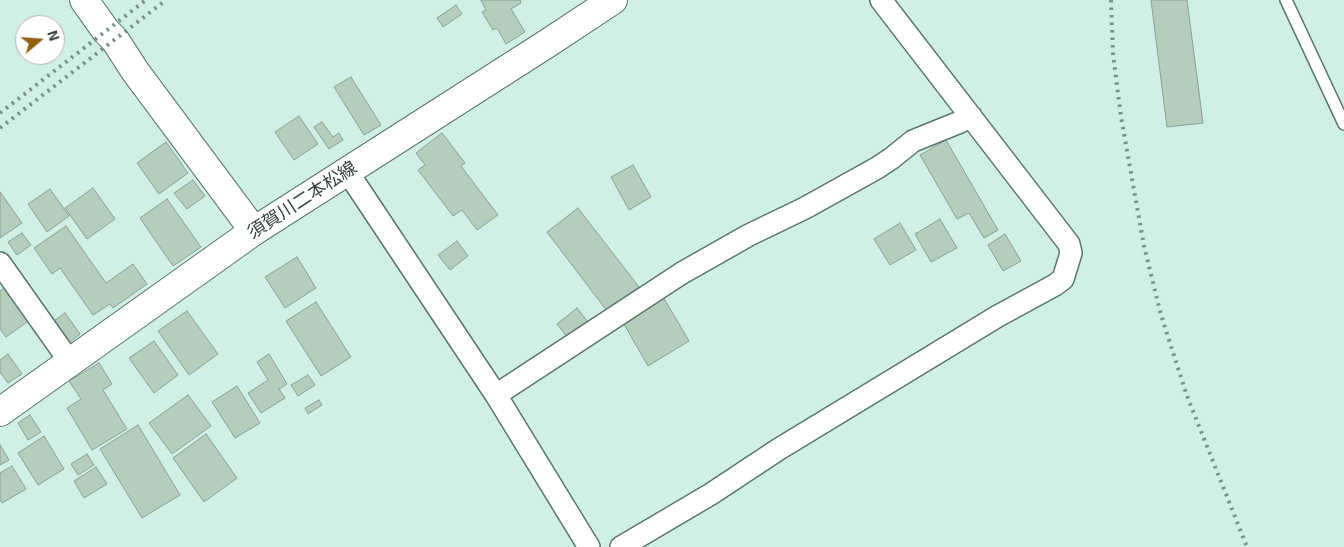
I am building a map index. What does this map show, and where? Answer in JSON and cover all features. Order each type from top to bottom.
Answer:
[{"type":"main road","points":[[84,0],[106,31],[115,40],[134,71],[254,231]]},
{"type":"main road","name":"須賀川二本松線","points":[[0,412],[254,231],[612,0]]},
{"type":"street","points":[[621,547],[711,494],[779,450],[998,316],[1063,279],[1071,253],[1069,244],[881,0]]},
{"type":"street","points":[[496,395],[691,269],[749,235],[805,208],[876,168],[892,158],[912,141],[971,116]]},
{"type":"street","points":[[347,171],[496,395],[589,547]]},
{"type":"street","points":[[0,262],[70,362]]},
{"type":"lane","points":[[1286,0],[1344,124]]},
{"type":"building","points":[[481,0],[520,0],[521,3],[511,9],[525,32],[506,44],[497,28],[493,30],[482,12],[486,10]]},
{"type":"building","points":[[1151,0],[1187,0],[1203,123],[1167,127]]},
{"type":"building","points":[[456,5],[462,14],[443,27],[437,18]]},
{"type":"building","points":[[351,77],[381,125],[364,135],[334,87]]},
{"type":"building","points":[[299,116],[318,144],[294,160],[275,132]]},
{"type":"building","points":[[322,122],[333,137],[339,133],[343,140],[329,149],[314,127]]},
{"type":"building","points":[[442,133],[465,163],[461,166],[498,215],[477,230],[462,210],[453,216],[418,170],[425,165],[416,153]]},
{"type":"building","points":[[946,140],[998,230],[984,238],[969,213],[957,219],[920,155]]},
{"type":"building","points":[[166,142],[188,173],[159,194],[137,163]]},
{"type":"building","points":[[633,165],[651,197],[629,210],[611,177]]},
{"type":"building","points":[[193,180],[205,196],[187,209],[174,193]]},
{"type":"building","points":[[93,188],[115,219],[87,239],[65,208]]},
{"type":"building","points":[[50,189],[69,216],[47,232],[28,204]]},
{"type":"building","points":[[0,192],[22,223],[0,238]]},
{"type":"building","points":[[167,199],[201,247],[173,266],[140,218]]},
{"type":"building","points":[[578,208],[639,287],[607,311],[547,232]]},
{"type":"building","points":[[940,219],[957,248],[931,262],[915,234]]},
{"type":"building","points":[[900,223],[916,250],[890,265],[874,239]]},
{"type":"building","points":[[66,226],[106,283],[133,264],[147,284],[113,308],[110,304],[93,315],[60,268],[52,274],[34,248]]},
{"type":"building","points":[[22,233],[31,245],[17,255],[8,242]]},
{"type":"building","points":[[1005,234],[1021,261],[1003,271],[988,245]]},
{"type":"building","points":[[457,241],[468,256],[450,270],[438,255]]},
{"type":"building","points":[[297,257],[316,288],[285,308],[265,277]]},
{"type":"building","points":[[7,286],[30,320],[6,337],[0,329],[0,291]]},
{"type":"building","points":[[662,295],[689,341],[648,366],[621,319]]},
{"type":"building","points":[[316,302],[351,357],[321,376],[286,321]]},
{"type":"building","points":[[577,308],[588,322],[568,338],[557,324]]},
{"type":"building","points":[[187,311],[218,354],[189,375],[158,331]]},
{"type":"building","points":[[65,313],[80,334],[66,345],[51,323]]},
{"type":"building","points":[[154,341],[178,375],[154,393],[129,358]]},
{"type":"building","points":[[8,354],[22,374],[8,383],[0,372],[0,360]]},
{"type":"building","points":[[269,354],[287,384],[279,389],[285,398],[261,413],[248,393],[268,380],[257,362]]},
{"type":"building","points":[[99,363],[112,384],[103,390],[127,429],[92,450],[67,408],[81,399],[69,381]]},
{"type":"building","points":[[308,375],[315,385],[298,396],[291,385]]},
{"type":"building","points":[[237,386],[260,423],[235,438],[212,402]]},
{"type":"building","points":[[188,395],[211,426],[172,454],[149,423]]},
{"type":"building","points":[[319,400],[322,405],[308,414],[305,408]]},
{"type":"building","points":[[30,415],[41,432],[28,440],[18,423]]},
{"type":"building","points":[[138,425],[180,495],[142,518],[100,449]]},
{"type":"building","points":[[206,434],[237,478],[204,502],[173,458]]},
{"type":"building","points":[[44,436],[64,469],[38,485],[18,453]]},
{"type":"building","points":[[0,445],[9,460],[0,465]]},
{"type":"building","points":[[87,454],[94,465],[78,475],[71,464]]},
{"type":"building","points":[[12,466],[26,489],[2,503],[0,500],[0,473]]},
{"type":"building","points":[[96,467],[107,484],[84,498],[74,481]]},
{"type":"railway","points":[[0,113],[146,0]]},
{"type":"railway","points":[[0,128],[166,0]]},
{"type":"railway","points":[[1111,0],[1113,54],[1121,117],[1144,246],[1161,315],[1187,396],[1247,547]]}]
